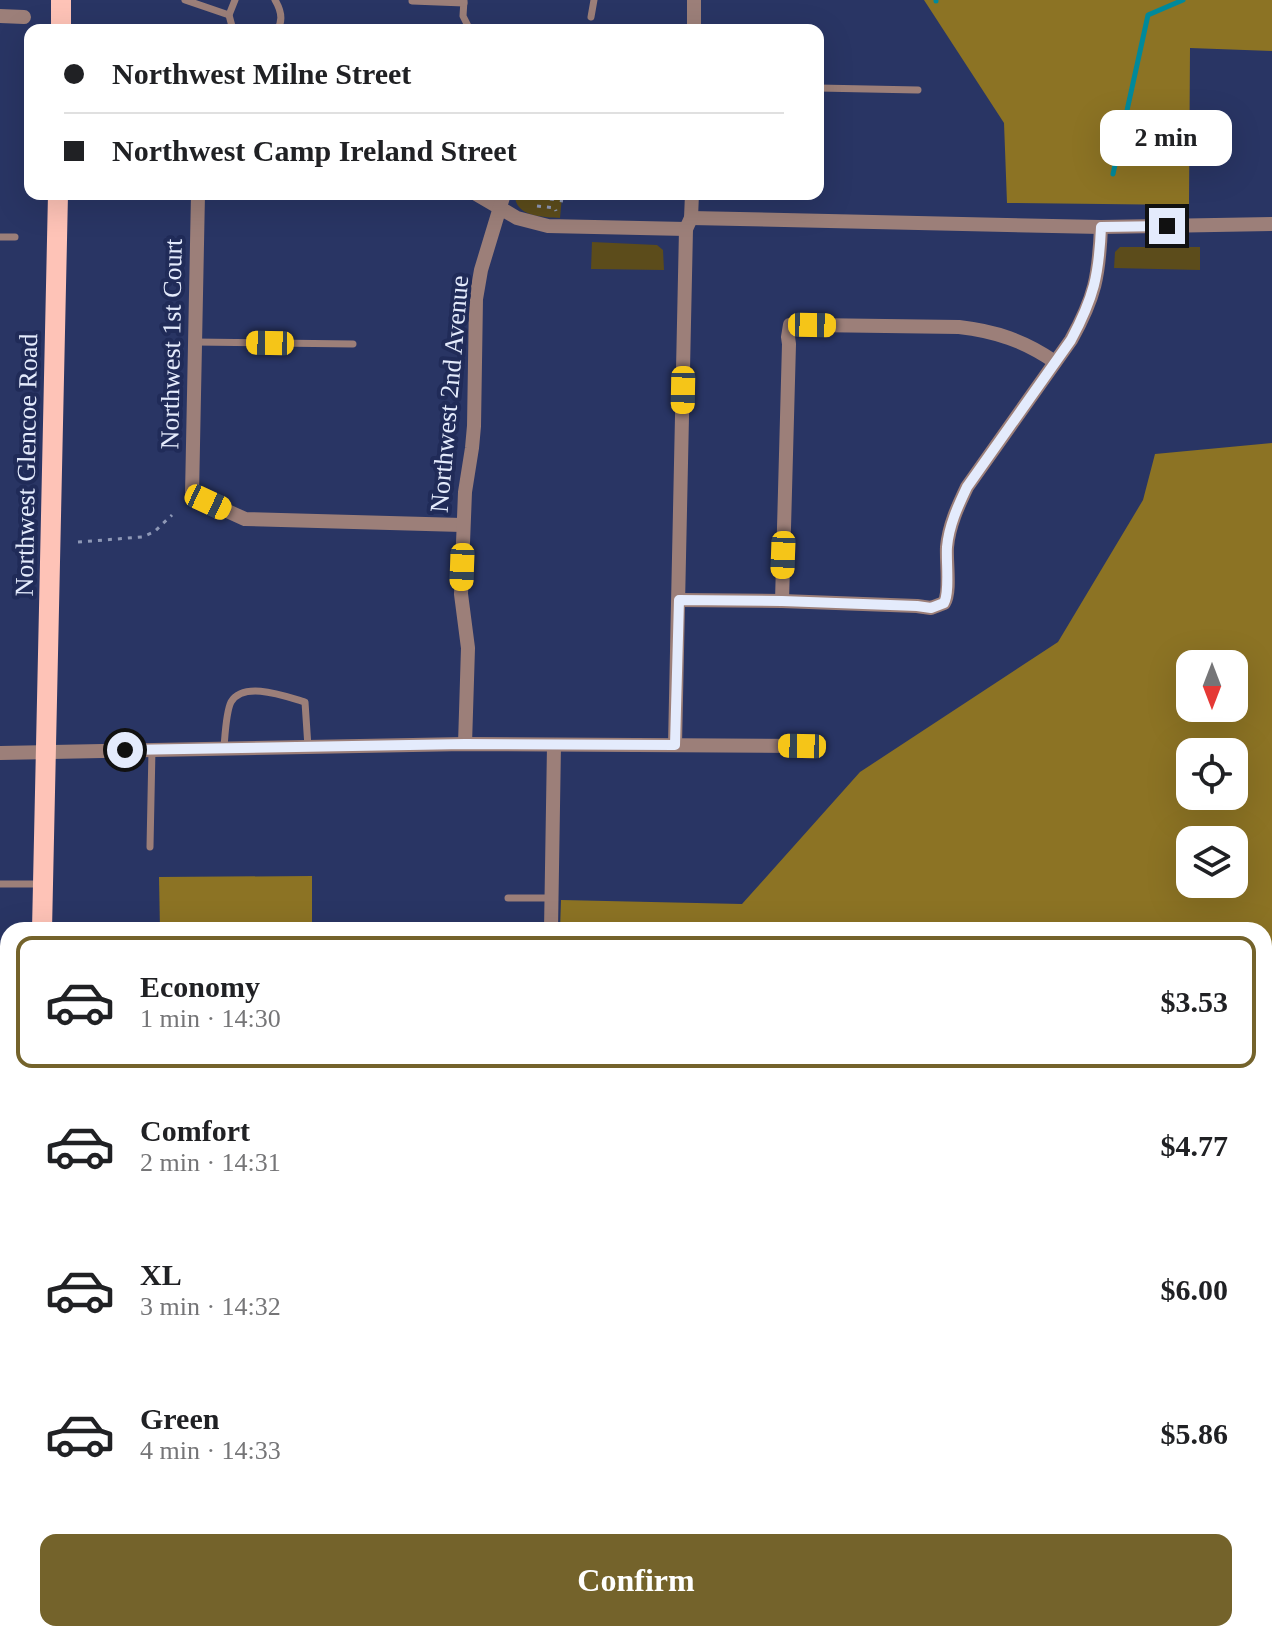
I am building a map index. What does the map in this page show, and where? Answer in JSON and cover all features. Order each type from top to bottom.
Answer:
[{"type":"main road","points":[[61,0],[61,24]]},
{"type":"main road","name":"Northwest Glencoe Road","points":[[42,922],[58,200]]},
{"type":"street","points":[[694,0],[694,24]]},
{"type":"street","points":[[0,16],[24,17]]},
{"type":"street","name":"Northwest 1st Court","points":[[198,200],[192,495],[245,519],[462,525]]},
{"type":"street","points":[[675,745],[691,200]]},
{"type":"street","points":[[502,201],[517,218],[548,226],[1101,227],[1272,224]]},
{"type":"street","name":"Northwest 2nd Avenue","points":[[465,744],[468,648],[461,608],[462,525],[474,426],[477,289],[502,201]]},
{"type":"street","points":[[679,600],[931,608],[944,603],[948,592],[948,544],[958,505],[967,487],[1086,314],[1098,274],[1101,227]]},
{"type":"street","points":[[782,601],[790,325],[959,327],[981,330],[1033,347],[1055,362]]},
{"type":"street","points":[[0,753],[465,744],[802,746]]},
{"type":"street","points":[[551,922],[554,745]]},
{"type":"lane","points":[[185,0],[229,15]]},
{"type":"lane","points":[[231,24],[229,15],[235,0]]},
{"type":"lane","points":[[275,0],[281,10],[280,24]]},
{"type":"lane","points":[[591,17],[594,0]]},
{"type":"lane","points":[[412,1],[464,1],[463,16],[467,24]]},
{"type":"lane","points":[[824,88],[918,90]]},
{"type":"lane","points":[[0,237],[15,237]]},
{"type":"lane","points":[[195,342],[353,344]]},
{"type":"lane","points":[[224,748],[230,703],[237,695],[253,690],[305,702],[308,747]]},
{"type":"lane","points":[[150,847],[152,749]]},
{"type":"lane","points":[[0,884],[43,884]]},
{"type":"lane","points":[[508,898],[552,898]]},
{"type":"path","points":[[555,208],[556,200],[563,201]]},
{"type":"path","points":[[78,542],[142,537],[154,532],[172,515]]},
{"type":"shaded area","points":[[924,0],[1272,0],[1272,51],[1190,48],[1189,205],[1007,203],[1004,123]]},
{"type":"shaded area","points":[[562,200],[560,218],[531,214],[516,202]]},
{"type":"shaded area","points":[[592,242],[657,245],[663,250],[664,270],[591,269]]},
{"type":"shaded area","points":[[1120,247],[1200,247],[1200,270],[1114,268],[1115,252]]},
{"type":"shaded area","points":[[1272,443],[1272,922],[560,922],[561,900],[742,904],[860,772],[1058,642],[1143,500],[1155,454]]},
{"type":"shaded area","points":[[312,876],[312,922],[160,922],[159,877]]},
{"type":"waterway","points":[[1113,174],[1148,15],[1183,0]]},
{"type":"route","points":[[125,750],[465,744],[675,745],[679,600],[931,608],[944,603],[948,592],[948,544],[958,505],[967,487],[1086,314],[1098,274],[1101,227],[1167,226]]}]
